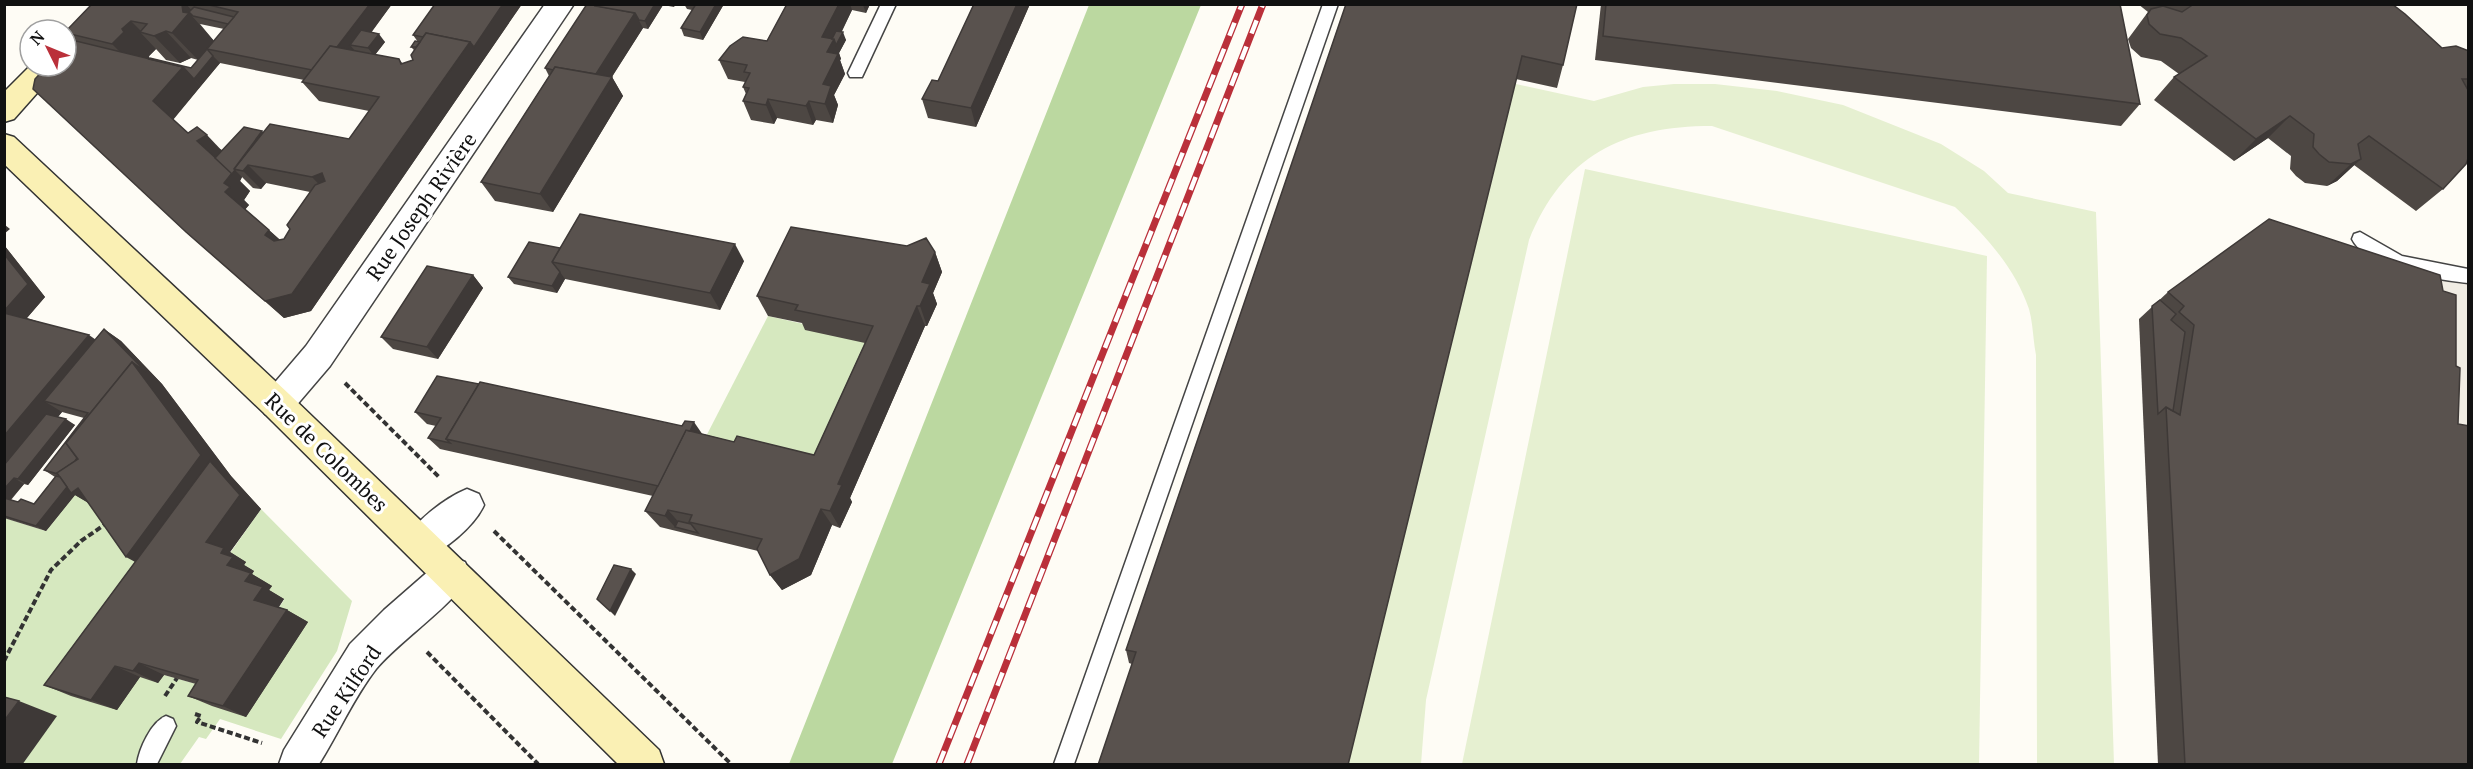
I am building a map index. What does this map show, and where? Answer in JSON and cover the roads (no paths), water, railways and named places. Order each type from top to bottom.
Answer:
[{"type":"main road","points":[[4,111],[36,78]]},
{"type":"main road","name":"Rue de Colombes","points":[[4,145],[422,544],[645,765]]},
{"type":"street","name":"Rue Joseph Rivière","points":[[277,404],[318,356],[560,4]]},
{"type":"street","points":[[422,544],[467,505]]},
{"type":"street","name":"Rue Kilford","points":[[300,760],[363,657],[397,622],[452,574]]},
{"type":"lane","points":[[856,73],[889,4]]},
{"type":"lane","points":[[1064,765],[1331,4]]},
{"type":"lane","points":[[2360,239],[2371,249],[2400,264],[2469,276]]},
{"type":"lane","points":[[147,765],[149,755],[166,726]]},
{"type":"railway","points":[[939,764],[1242,4]]},
{"type":"railway","points":[[967,764],[1263,4]]}]
